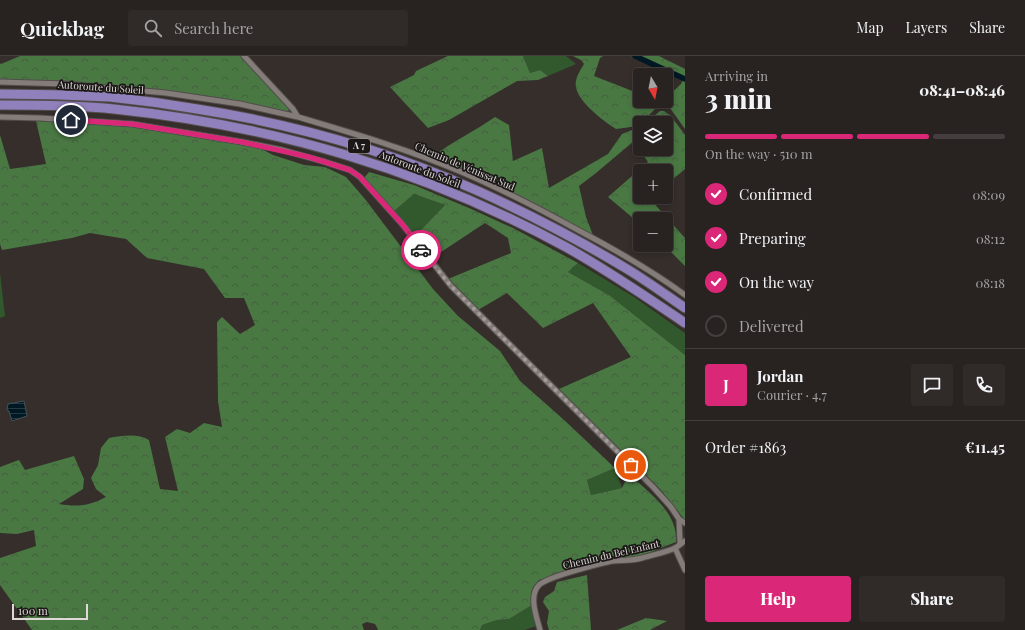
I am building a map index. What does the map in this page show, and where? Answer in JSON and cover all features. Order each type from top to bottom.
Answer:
[{"type":"highway","name":"Autoroute du Soleil","points":[[0,94],[43,94],[111,98],[177,105],[238,115],[294,128],[369,149],[407,162],[476,190],[515,208],[566,234],[628,270],[685,308]]},
{"type":"highway","name":"Autoroute du Soleil","points":[[0,104],[112,109],[225,124],[337,152],[399,171],[504,215],[564,246],[621,279],[685,323]]},
{"type":"street","points":[[244,56],[294,109],[298,117]]},
{"type":"street","name":"Chemin de Vénissat Sud","points":[[0,82],[66,84],[166,93],[240,104],[298,117],[347,131],[459,171],[515,197],[607,245],[685,295]]},
{"type":"street","points":[[0,117],[132,124],[282,150],[350,170],[360,177],[403,225],[451,286],[653,487],[671,507],[679,519],[685,523]]},
{"type":"street","points":[[679,519],[683,542]]},
{"type":"street","name":"Chemin du Bel Enfant","points":[[540,630],[534,601],[534,593],[538,586],[544,582],[568,572],[611,562],[640,558],[675,548],[683,542]]},
{"type":"street","points":[[675,548],[685,570]]},
{"type":"green space","points":[[20,56],[241,56],[292,109],[283,113],[134,87],[0,80],[0,63],[1,64]]},
{"type":"green space","points":[[448,56],[523,56],[530,73],[540,70],[548,76],[538,80],[517,81],[449,120],[428,128],[390,87],[414,75],[416,71]]},
{"type":"green space","points":[[523,56],[566,56],[576,64],[548,76],[540,70],[530,73]]},
{"type":"green space","points":[[573,56],[603,56],[600,58],[594,76],[633,91],[633,108],[656,108],[648,116],[633,116],[633,127],[616,129],[597,115],[583,102],[579,95],[576,88],[576,81],[584,64],[581,60]]},
{"type":"green space","points":[[631,56],[659,56],[685,69],[685,77],[683,77],[682,80],[673,76],[673,68],[656,68]]},
{"type":"green space","points":[[683,80],[685,81],[685,129],[670,108],[673,108],[673,91]]},
{"type":"green space","points":[[660,111],[664,111],[671,116],[654,116]]},
{"type":"green space","points":[[495,117],[509,125],[513,161],[542,148],[549,188],[608,154],[622,134],[632,130],[633,142],[579,186],[586,217],[593,235],[434,156]]},
{"type":"green space","points":[[673,119],[685,135],[685,169],[673,179],[673,164],[646,164],[648,162],[644,156],[673,156]]},
{"type":"green space","points":[[36,121],[132,126],[206,137],[258,147],[273,155],[304,165],[325,167],[346,177],[365,199],[433,289],[458,316],[500,351],[520,381],[615,468],[587,480],[591,495],[622,488],[629,474],[661,504],[667,512],[675,531],[676,542],[636,558],[539,580],[533,587],[531,593],[532,605],[509,619],[497,620],[482,625],[480,630],[378,630],[375,624],[367,622],[362,624],[364,630],[32,630],[0,585],[0,558],[36,546],[34,530],[17,534],[0,533],[0,467],[19,460],[25,470],[74,456],[84,479],[83,489],[59,504],[89,504],[106,497],[96,489],[91,478],[98,465],[101,448],[109,438],[140,436],[149,440],[160,489],[178,491],[165,437],[177,429],[190,433],[204,423],[222,427],[218,401],[217,322],[222,317],[240,334],[255,325],[244,298],[225,298],[204,269],[147,258],[126,239],[90,233],[72,238],[2,250],[0,244],[0,135],[10,169],[46,164]]},
{"type":"green space","points":[[369,172],[414,185],[469,208],[513,228],[578,263],[568,272],[609,295],[685,355],[685,520],[660,489],[559,389],[631,357],[593,303],[543,328],[507,293],[478,310],[448,279],[511,253],[508,238],[485,223],[432,258],[416,235],[445,205],[414,194],[393,212],[364,178]]},
{"type":"green space","points":[[633,175],[633,204],[654,204],[662,212],[633,212],[633,218],[608,197]]},
{"type":"green space","points":[[414,194],[445,205],[416,235],[393,212]]},
{"type":"green space","points":[[673,225],[685,238],[685,266],[671,252],[673,252]]},
{"type":"green space","points":[[578,263],[634,297],[685,333],[685,355],[609,295],[568,272]]},
{"type":"green space","points":[[0,273],[5,316],[0,318]]},
{"type":"green space","points":[[615,468],[622,488],[591,495],[587,480]]},
{"type":"green space","points":[[587,575],[591,630],[549,630],[547,623],[549,611],[543,602],[545,597],[554,591],[557,582]]},
{"type":"green space","points":[[532,605],[536,626],[525,630],[480,630],[482,625],[497,620],[509,619]]},
{"type":"green space","points":[[646,618],[667,621],[650,630],[617,630]]},
{"type":"water","points":[[24,401],[27,416],[12,421],[9,411],[7,410],[8,404]]},
{"type":"waterway","points":[[635,56],[685,79]]},
{"type":"way so far","points":[[421,250],[451,286],[631,465]]},
{"type":"route","points":[[71,120],[132,124],[242,142],[309,157],[350,170],[360,177],[403,225],[421,250]]}]
